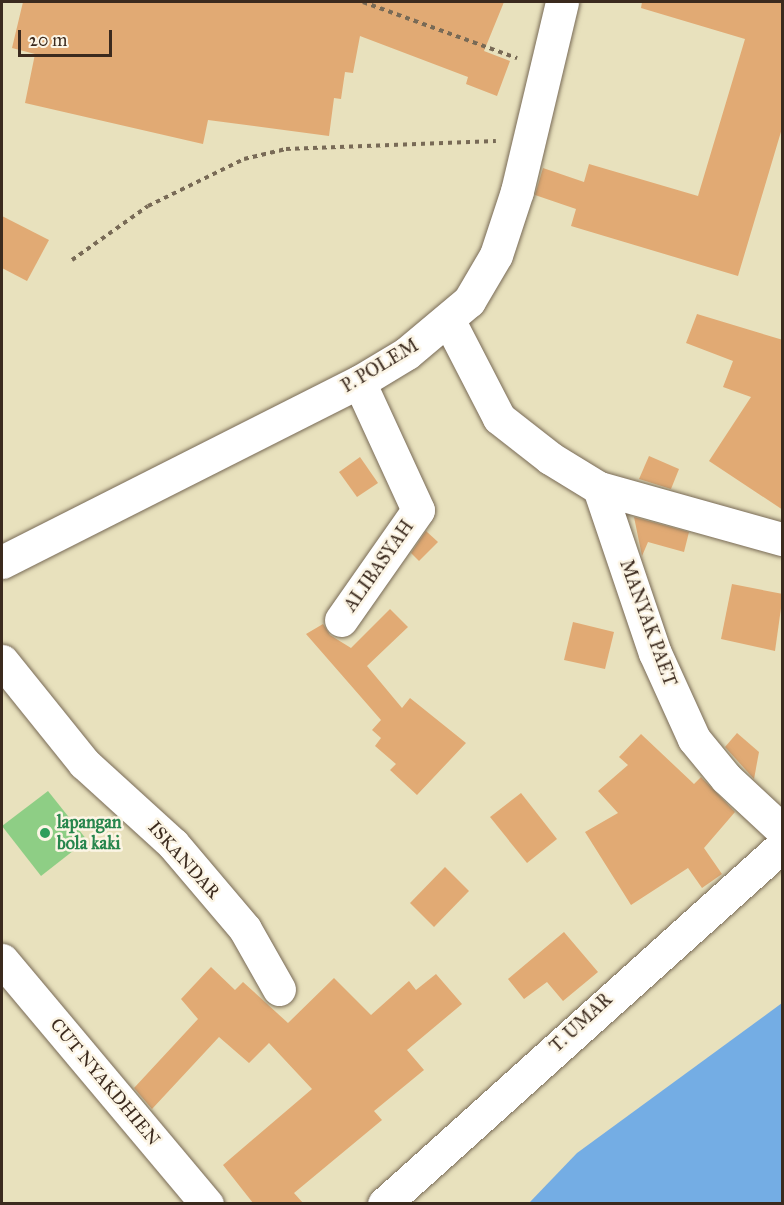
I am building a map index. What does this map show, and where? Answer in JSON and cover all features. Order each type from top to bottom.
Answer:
[{"type":"street","name":"P. POLEM","points":[[2,562],[359,382],[449,321],[470,301],[496,255],[562,2]]},
{"type":"street","points":[[449,321],[499,418],[599,489],[783,539]]},
{"type":"street","name":"ALIBASYAH","points":[[341,620],[418,510],[359,382]]},
{"type":"street","name":"MANYAK PAET","points":[[599,489],[656,653],[694,739],[726,778],[783,830]]},
{"type":"street","name":"ISKANDAR","points":[[2,661],[84,763],[173,844],[245,929],[279,988]]},
{"type":"street","name":"T. UMAR","points":[[384,1203],[783,846]]},
{"type":"street","name":"CUT NYAKDHIEN","points":[[2,960],[207,1203]]},
{"type":"path","points":[[363,2],[543,69]]},
{"type":"path","points":[[72,260],[148,206],[244,159],[286,150],[526,139]]},
{"type":"green space","name":"lapangan bola kaki","points":[[48,791],[87,840],[41,876],[2,826]]},
{"type":"water","points":[[782,1003],[782,1203],[529,1203],[577,1153]]},
{"type":"building","points":[[23,2],[504,2],[484,51],[510,61],[497,96],[466,84],[468,77],[360,36],[353,73],[345,72],[341,99],[334,98],[329,136],[208,120],[203,144],[25,103],[35,54],[12,48]]},
{"type":"building","points":[[642,2],[783,2],[783,125],[738,276],[571,226],[576,209],[535,195],[543,168],[584,182],[589,164],[698,196],[745,39],[641,8]]},
{"type":"building","points":[[2,216],[49,240],[27,281],[2,268]]},
{"type":"building","points":[[697,314],[783,340],[783,510],[709,461],[751,397],[723,387],[733,361],[686,343]]},
{"type":"building","points":[[649,456],[679,469],[671,489],[639,479]]},
{"type":"building","points":[[360,457],[378,483],[357,497],[339,472]]},
{"type":"building","points":[[634,517],[689,532],[684,552],[648,542],[642,556]]},
{"type":"building","points":[[426,531],[438,542],[419,561],[411,553]]},
{"type":"building","points":[[732,584],[783,594],[775,651],[721,639]]},
{"type":"building","points":[[390,609],[408,627],[367,666],[402,708],[410,698],[466,743],[417,795],[390,770],[396,764],[375,746],[381,738],[372,730],[381,720],[306,634],[323,624],[330,635],[351,648]]},
{"type":"building","points":[[573,622],[614,632],[605,669],[564,660]]},
{"type":"building","points":[[737,733],[759,752],[754,779],[725,747]]},
{"type":"building","points":[[641,734],[694,784],[701,777],[735,812],[704,848],[722,874],[702,888],[688,868],[631,905],[585,832],[618,813],[598,791],[628,765],[619,757]]},
{"type":"building","points":[[521,793],[557,839],[527,863],[490,817]]},
{"type":"building","points":[[445,867],[469,891],[434,927],[410,903]]},
{"type":"building","points":[[564,932],[598,972],[563,1001],[547,982],[524,999],[508,979]]},
{"type":"building","points":[[211,967],[235,990],[243,982],[288,1023],[334,978],[371,1015],[409,981],[416,990],[436,974],[462,1004],[407,1050],[424,1070],[374,1111],[382,1120],[294,1193],[303,1203],[253,1203],[223,1165],[312,1089],[269,1043],[249,1063],[219,1037],[152,1109],[134,1088],[198,1019],[181,999]]},
{"type":"place","name":"lapangan bola kaki","points":[[45,833]]}]
